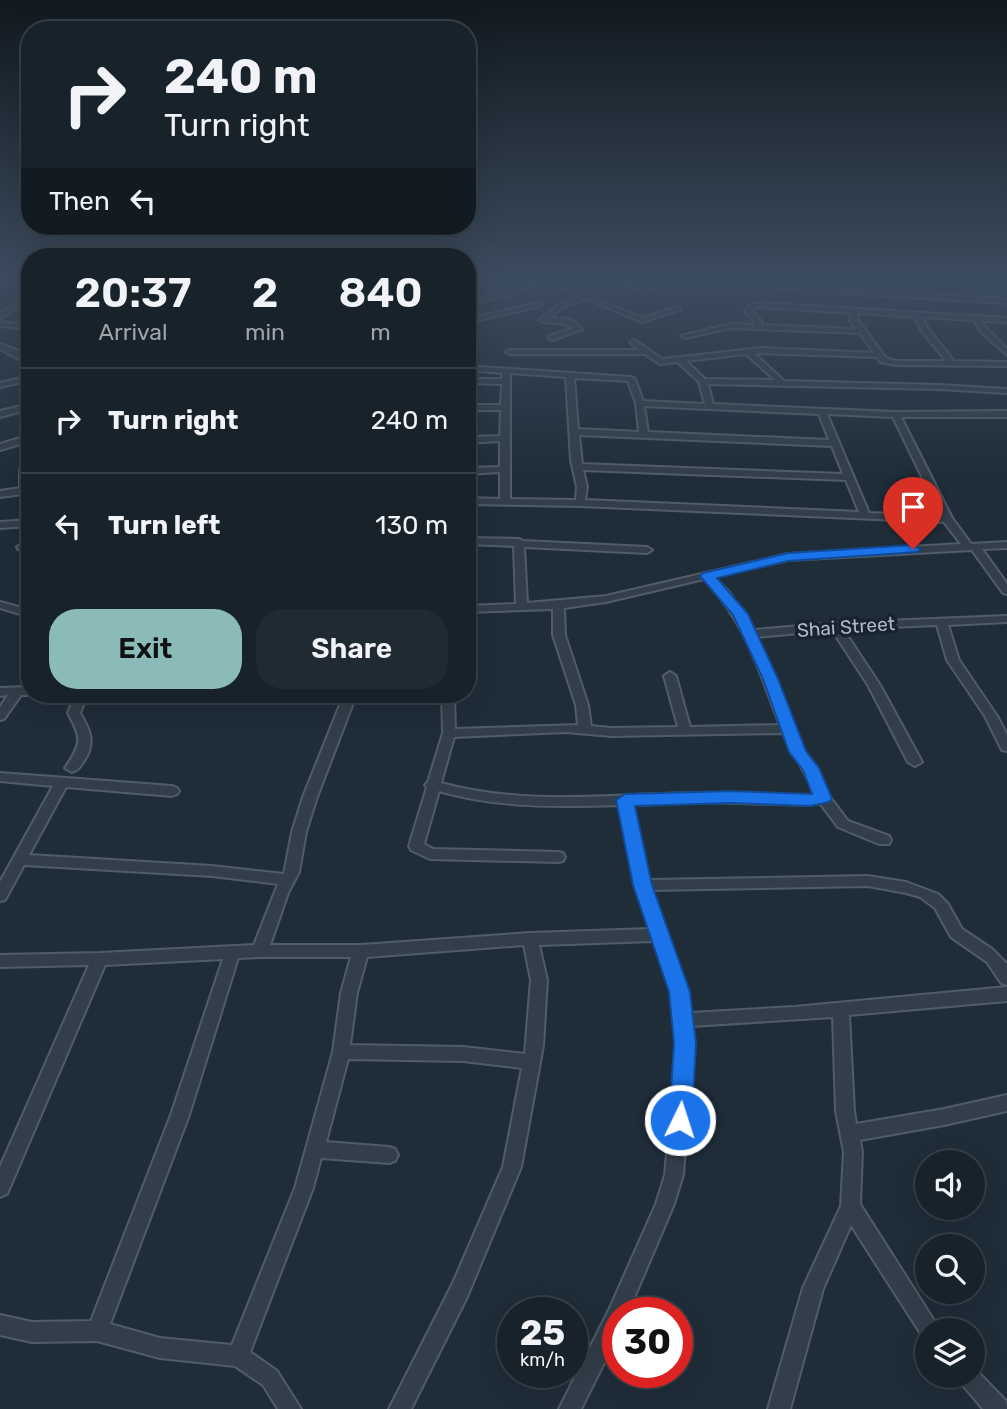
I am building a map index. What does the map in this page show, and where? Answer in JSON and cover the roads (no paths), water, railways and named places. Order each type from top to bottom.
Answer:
[{"type":"street","points":[[637,344],[660,362],[748,352],[795,350],[877,355]]},
{"type":"street","points":[[869,344],[877,355],[887,361]]},
{"type":"street","points":[[936,344],[951,363]]},
{"type":"street","points":[[0,346],[21,357]]},
{"type":"street","points":[[510,352],[644,352]]},
{"type":"street","points":[[748,352],[781,382]]},
{"type":"street","points":[[680,360],[703,381],[710,407]]},
{"type":"street","points":[[854,361],[1007,364]]},
{"type":"street","points":[[476,369],[631,379],[640,403],[644,435]]},
{"type":"street","points":[[505,501],[506,372]]},
{"type":"street","points":[[570,376],[582,494],[580,503]]},
{"type":"street","points":[[0,385],[21,379]]},
{"type":"street","points":[[476,381],[506,382]]},
{"type":"street","points":[[703,381],[1007,391]]},
{"type":"street","points":[[640,403],[896,415],[1007,414]]},
{"type":"street","points":[[476,408],[504,407]]},
{"type":"street","points":[[0,414],[21,408]]},
{"type":"street","points":[[822,412],[865,515]]},
{"type":"street","points":[[896,415],[947,519],[994,569],[1007,591]]},
{"type":"street","points":[[576,432],[834,443]]},
{"type":"street","points":[[476,440],[504,438]]},
{"type":"street","points":[[0,447],[21,441]]},
{"type":"street","points":[[578,467],[848,477]]},
{"type":"street","points":[[476,471],[505,469]]},
{"type":"street","points":[[0,494],[21,491]]},
{"type":"street","points":[[476,501],[947,519]]},
{"type":"street","points":[[0,525],[21,524]]},
{"type":"street","points":[[476,541],[647,550]]},
{"type":"street","points":[[519,542],[522,606]]},
{"type":"street","points":[[476,609],[558,605],[606,599],[788,557],[1007,544]]},
{"type":"street","points":[[707,576],[734,604],[751,634],[798,752],[811,768],[823,798],[843,824],[884,839]]},
{"type":"street","points":[[0,605],[21,611]]},
{"type":"street","points":[[558,605],[559,635],[582,705],[585,729]]},
{"type":"street","name":"Shai Street","points":[[751,634],[835,626],[1007,619]]},
{"type":"street","points":[[942,622],[953,660],[991,716],[1007,747]]},
{"type":"street","points":[[835,626],[874,684],[915,762]]},
{"type":"street","points":[[670,676],[685,731]]},
{"type":"street","points":[[0,692],[21,692]]},
{"type":"street","points":[[0,716],[21,694]]},
{"type":"street","points":[[72,768],[86,747],[85,732],[74,713],[78,703]]},
{"type":"street","points":[[260,951],[296,860],[299,832],[310,797],[347,703]]},
{"type":"street","points":[[448,703],[449,733],[416,846],[420,851],[430,854],[558,857]]},
{"type":"street","points":[[449,733],[585,729],[611,732],[789,729]]},
{"type":"street","points":[[0,777],[172,791]]},
{"type":"street","points":[[0,896],[22,860],[61,783]]},
{"type":"street","points":[[432,785],[483,797],[625,800],[823,798]]},
{"type":"street","points":[[625,800],[642,885],[679,992],[684,1020],[681,1107],[674,1175],[665,1204],[625,1297]]},
{"type":"street","points":[[22,860],[212,871],[288,880]]},
{"type":"street","points":[[642,885],[868,881],[903,887],[921,892],[940,904],[957,933],[981,946],[995,958],[1007,979]]},
{"type":"street","points":[[0,961],[100,960],[260,951],[361,951],[530,939],[659,935]]},
{"type":"street","points":[[400,1409],[460,1290],[512,1167],[535,1046],[539,980],[530,939]]},
{"type":"street","points":[[238,1356],[304,1188],[341,1052],[349,993],[361,951]]},
{"type":"street","points":[[97,1331],[180,1115],[232,954]]},
{"type":"street","points":[[0,1188],[100,960]]},
{"type":"street","points":[[684,1020],[1007,994]]},
{"type":"street","points":[[779,1409],[813,1289],[850,1206],[851,1133],[845,1111],[841,1009]]},
{"type":"street","points":[[341,1052],[463,1054],[531,1062]]},
{"type":"street","points":[[851,1133],[944,1118],[1007,1103]]},
{"type":"street","points":[[314,1149],[389,1155]]},
{"type":"street","points":[[850,1206],[922,1318]]},
{"type":"street","points":[[0,1325],[32,1332],[97,1331],[160,1348],[238,1356],[270,1377],[290,1409]]},
{"type":"street","points":[[570,1409],[602,1345]]},
{"type":"street","points":[[979,1388],[998,1409]]}]
